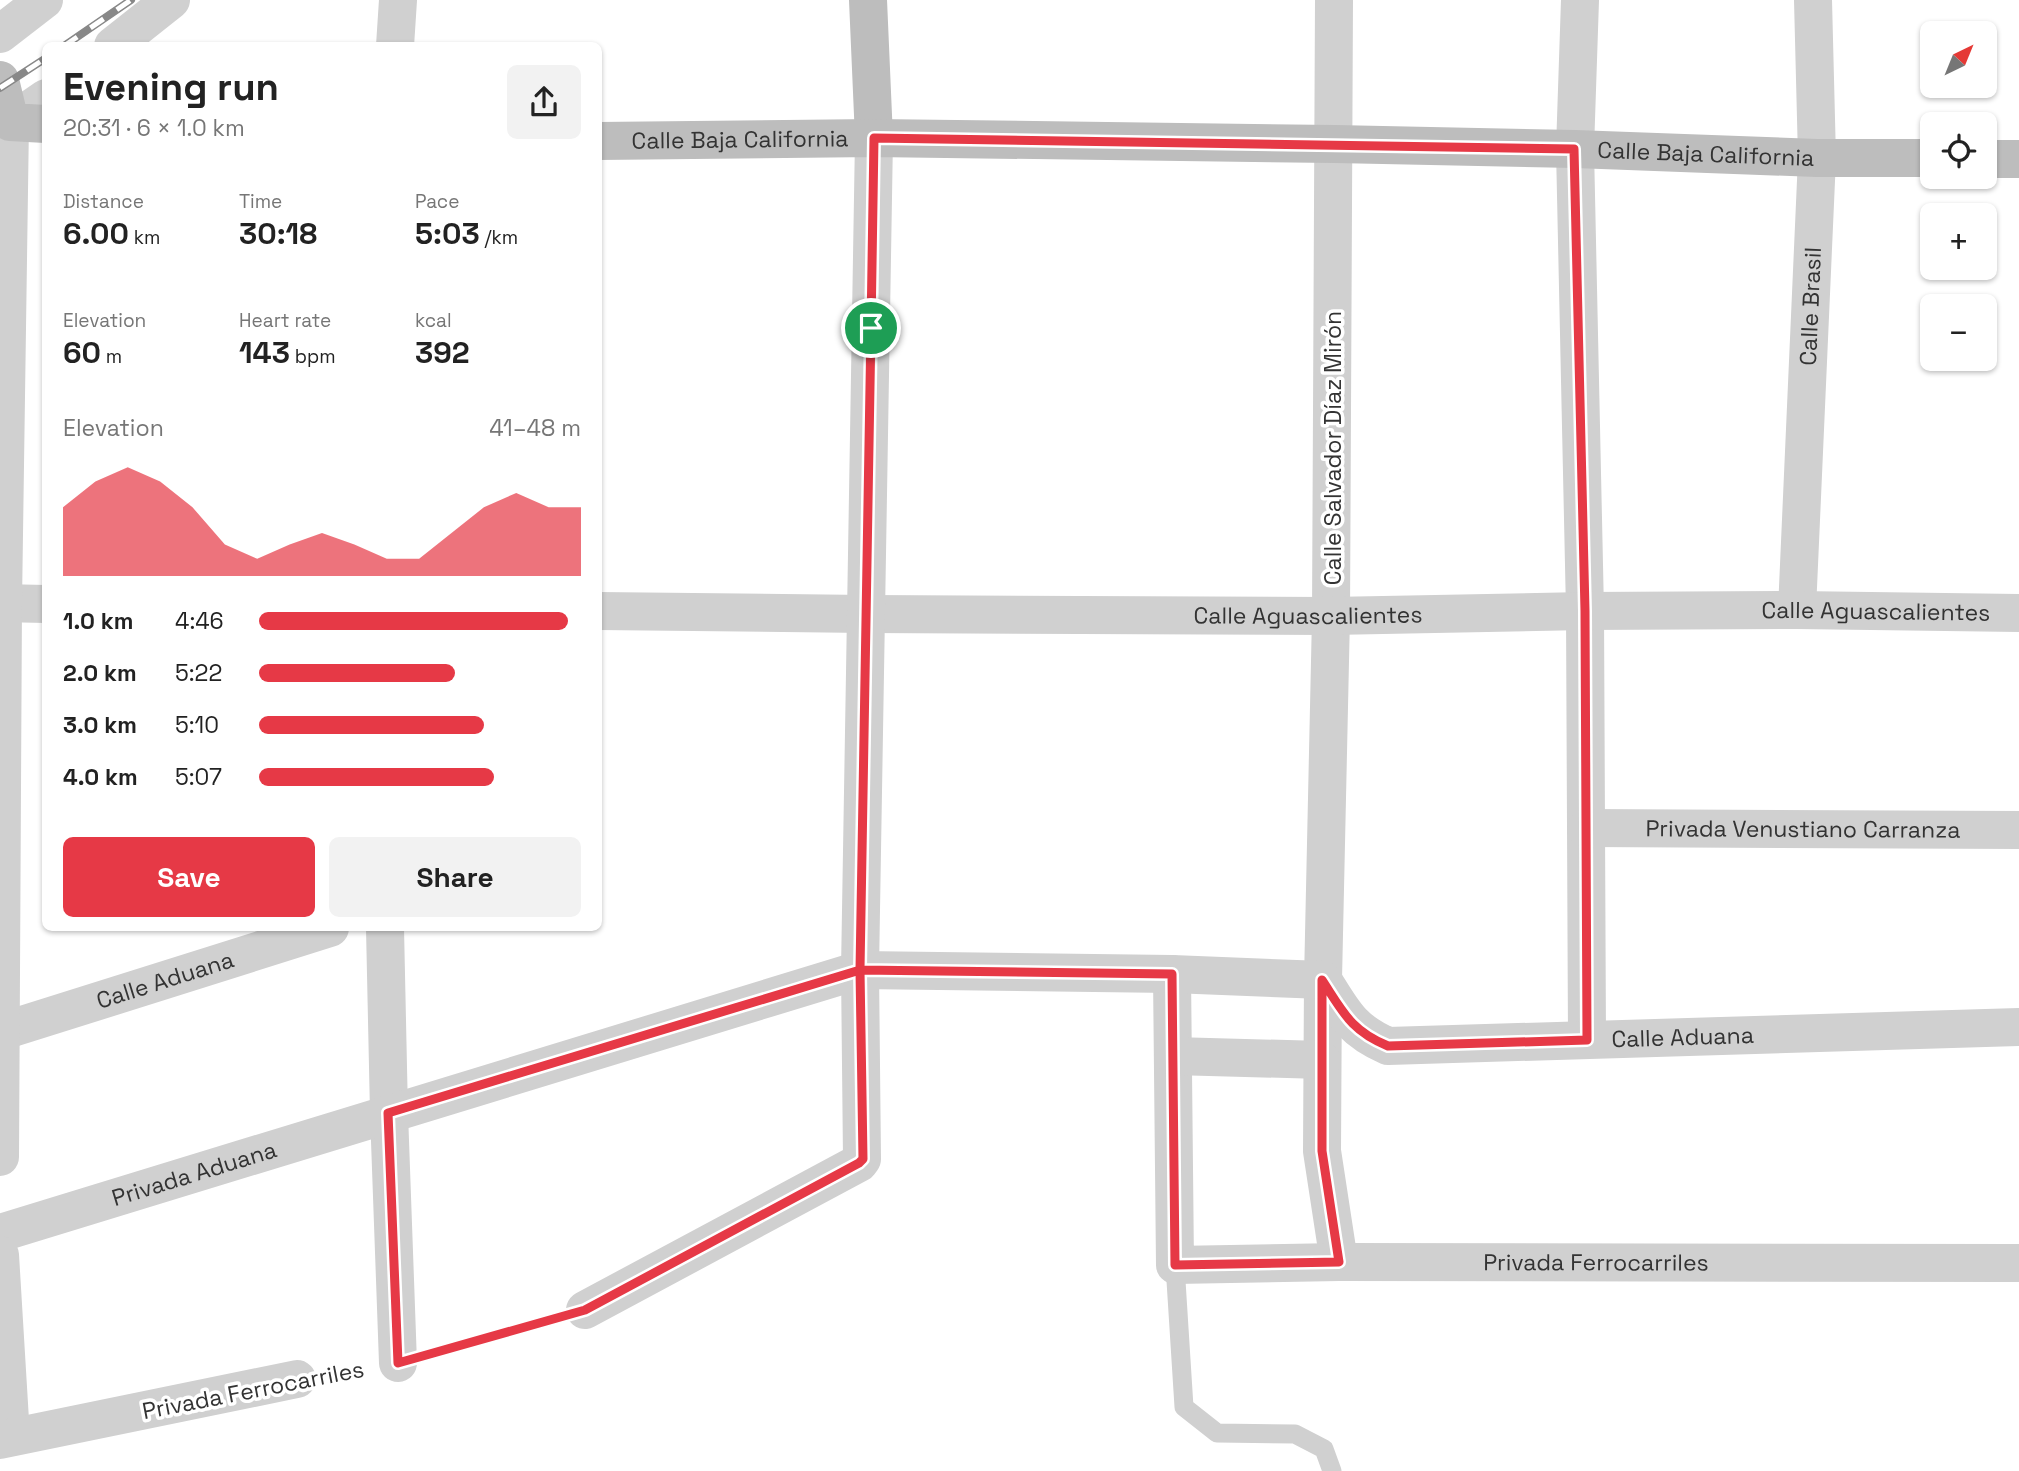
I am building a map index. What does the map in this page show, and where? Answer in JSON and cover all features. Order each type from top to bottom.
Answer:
[{"type":"main road","points":[[868,0],[874,138]]},
{"type":"main road","points":[[0,80],[19,125]]},
{"type":"main road","name":"Calle Baja California","points":[[602,141],[874,138],[1335,144],[1920,159]]},
{"type":"main road","points":[[1997,159],[2019,159]]},
{"type":"street","points":[[0,34],[44,0]]},
{"type":"street","points":[[118,42],[171,0]]},
{"type":"street","points":[[395,42],[398,0]]},
{"type":"street","name":"Calle Salvador Díaz Mirón","points":[[1334,0],[1331,616],[1322,980],[1322,1151],[1339,1262]]},
{"type":"street","points":[[1580,0],[1574,149],[1585,611],[1587,1040]]},
{"type":"street","name":"Calle Brasil","points":[[1797,610],[1817,158],[1813,0]]},
{"type":"street","points":[[0,1157],[1,603],[19,125],[42,101]]},
{"type":"street","points":[[585,1310],[863,1159],[860,970],[874,138]]},
{"type":"street","points":[[1,603],[42,604]]},
{"type":"street","name":"Calle Aguascalientes","points":[[602,611],[1331,616],[1797,610],[2019,613]]},
{"type":"street","name":"Privada Venustiano Carranza","points":[[1586,828],[2019,830]]},
{"type":"street","name":"Calle Aduana","points":[[1,1032],[321,931]]},
{"type":"street","points":[[385,931],[388,1113],[398,1363]]},
{"type":"street","points":[[388,1113],[860,970],[1172,974],[1322,980]]},
{"type":"street","points":[[1172,974],[1175,1265]]},
{"type":"street","name":"Calle Aduana","points":[[1322,980],[1355,1028],[1388,1046],[2019,1027]]},
{"type":"street","points":[[1173,1056],[1322,1060]]},
{"type":"street","name":"Privada Aduana","points":[[0,1233],[388,1113]]},
{"type":"street","points":[[0,1255],[5,1438]]},
{"type":"street","name":"Privada Ferrocarriles","points":[[1175,1265],[1339,1262],[2019,1263]]},
{"type":"street","name":"Privada Ferrocarriles","points":[[5,1438],[297,1379]]},
{"type":"lane","points":[[1175,1265],[1184,1407],[1217,1433],[1296,1434],[1324,1450],[1332,1471]]},
{"type":"path","name":"Privada Ferrocarriles","points":[[297,1379],[398,1363],[585,1310]]},
{"type":"railway","points":[[70,42],[131,0]]},
{"type":"railway","points":[[0,88],[42,61]]},
{"type":"route","points":[[871,328],[860,970],[388,1113],[398,1363],[585,1310],[859,1163],[863,1159],[860,970],[1172,974],[1175,1265],[1339,1262],[1322,1151],[1322,980],[1355,1028],[1388,1046],[1587,1040],[1585,611],[1574,149],[874,138],[871,328]]}]
